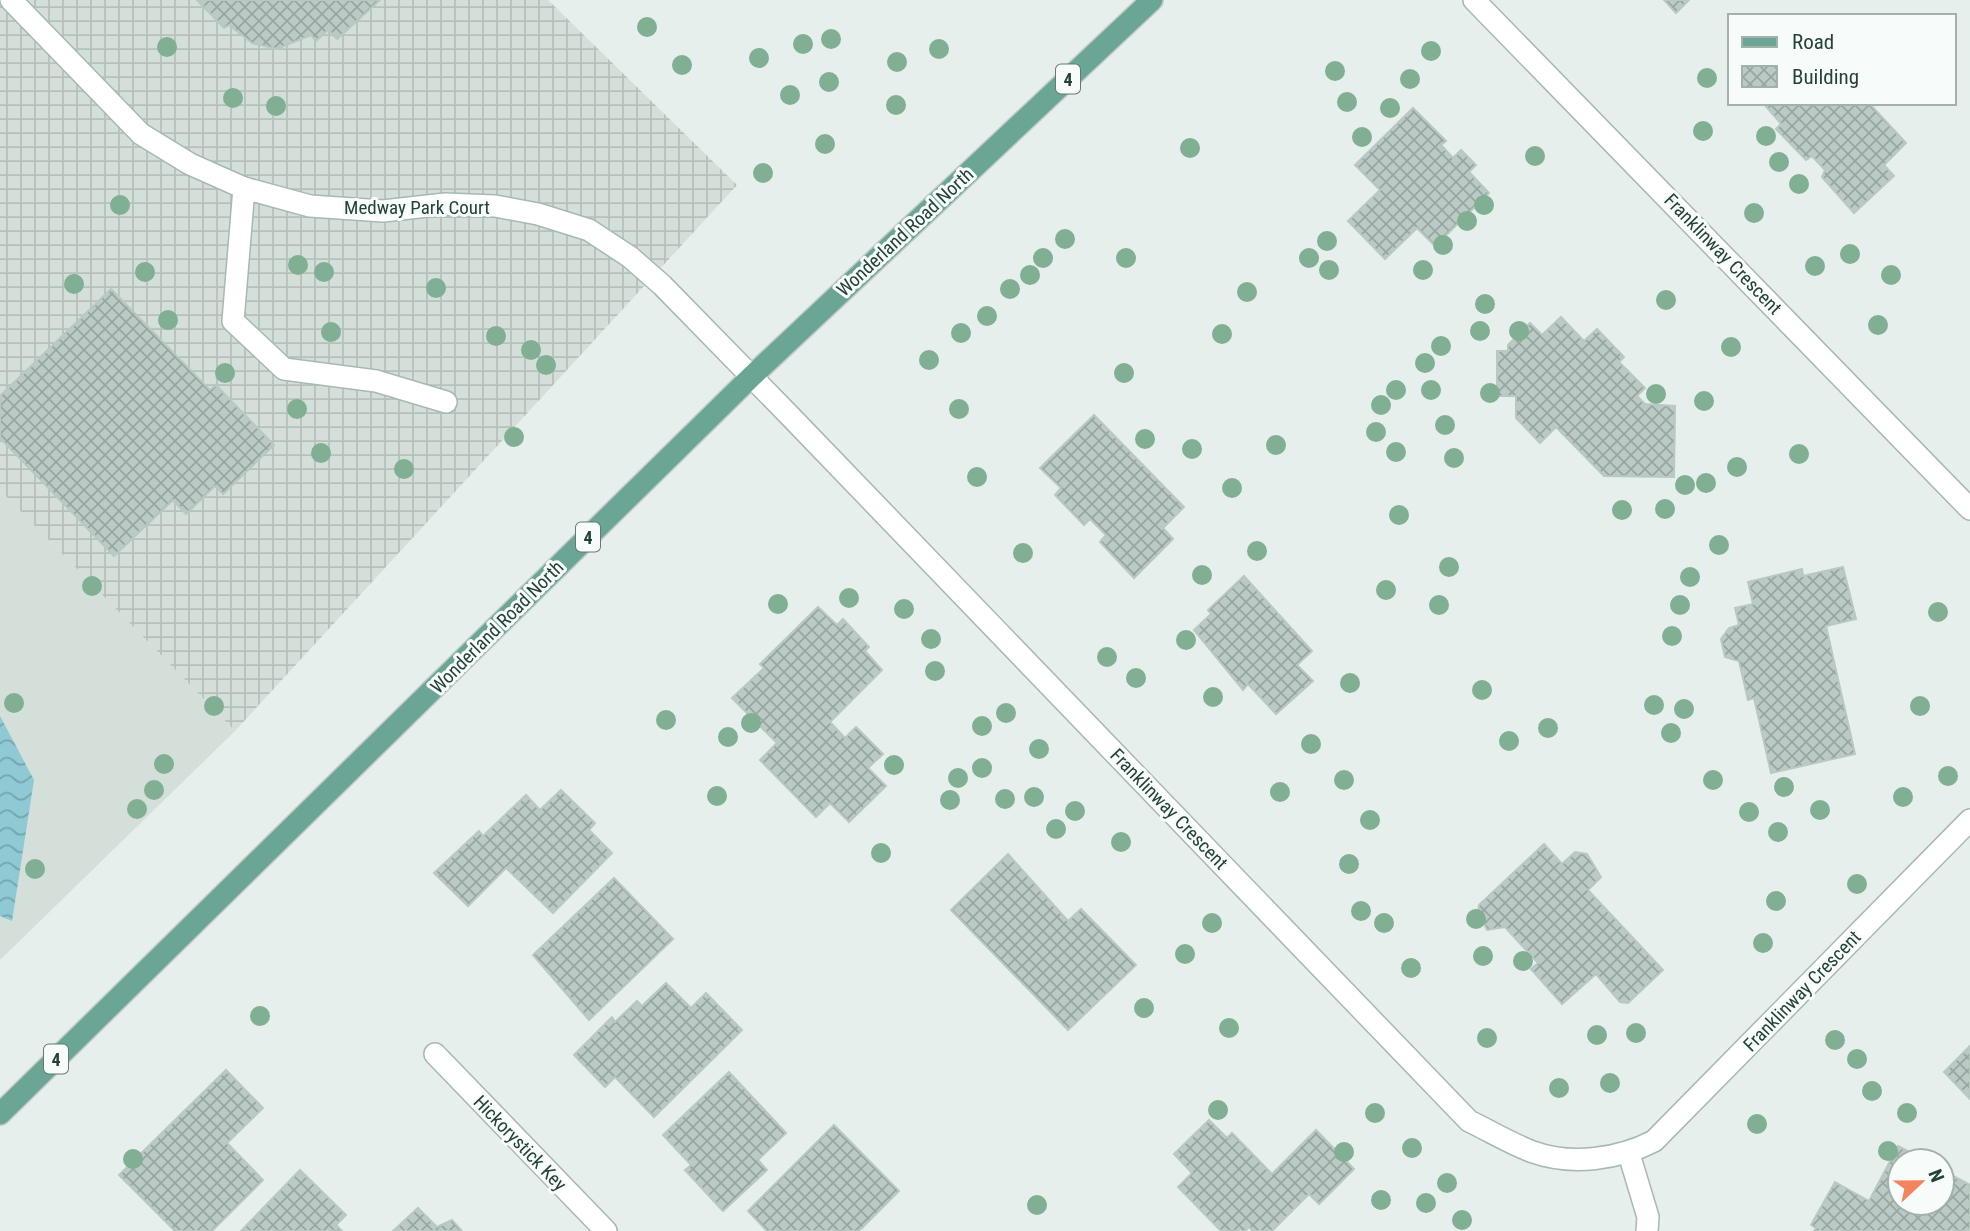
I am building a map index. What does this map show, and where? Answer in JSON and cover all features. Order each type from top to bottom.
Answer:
[{"type":"main road","name":"Wonderland Road North","points":[[0,1114],[751,377],[1152,0]]},
{"type":"street","name":"Medway Park Court","points":[[11,0],[141,134],[190,164],[244,188],[310,206],[383,211],[445,204],[495,206],[538,214],[589,230],[630,257],[662,285],[751,377]]},
{"type":"street","name":"Franklinway Crescent","points":[[1474,0],[1970,509]]},
{"type":"street","points":[[244,188],[233,321],[284,369],[376,382],[446,402]]},
{"type":"street","name":"Franklinway Crescent","points":[[751,377],[1469,1121],[1534,1153],[1587,1160],[1629,1154],[1654,1142],[1970,820]]},
{"type":"street","name":"Hickorystick Key","points":[[435,1054],[606,1231]]},
{"type":"street","points":[[1629,1154],[1648,1217],[1647,1231]]},
{"type":"shaded area","points":[[0,0],[548,0],[737,185],[235,731],[0,490]]},
{"type":"shaded area","points":[[0,490],[235,731],[0,960]]},
{"type":"water","points":[[0,716],[34,780],[12,921],[0,916]]},
{"type":"building","points":[[197,0],[380,0],[337,39],[328,30],[316,41],[311,35],[277,49],[252,43],[229,25],[224,28]]},
{"type":"building","points":[[1664,0],[1689,0],[1676,13]]},
{"type":"building","points":[[1765,105],[1871,105],[1906,143],[1884,165],[1894,176],[1854,213],[1822,177],[1825,170],[1812,156],[1806,160],[1776,129],[1781,124]]},
{"type":"building","points":[[1413,108],[1446,141],[1441,145],[1453,158],[1461,150],[1476,165],[1469,172],[1489,193],[1435,246],[1417,228],[1385,259],[1348,221],[1380,190],[1355,165]]},
{"type":"building","points":[[111,289],[210,390],[216,385],[274,445],[223,494],[215,486],[186,514],[173,500],[114,556],[0,438],[0,396]]},
{"type":"building","points":[[1561,317],[1584,341],[1597,329],[1624,357],[1619,362],[1645,388],[1637,396],[1645,404],[1675,406],[1674,477],[1604,476],[1556,427],[1540,443],[1516,418],[1516,396],[1497,396],[1497,351],[1508,351],[1508,345],[1530,323],[1542,335]]},
{"type":"building","points":[[1094,415],[1184,507],[1163,528],[1173,539],[1134,578],[1100,542],[1106,535],[1090,519],[1084,525],[1055,495],[1061,488],[1040,468]]},
{"type":"building","points":[[1843,567],[1856,619],[1826,626],[1855,754],[1771,773],[1754,698],[1748,700],[1739,661],[1725,657],[1721,639],[1729,628],[1739,625],[1735,608],[1753,604],[1748,582],[1802,569],[1803,576]]},
{"type":"building","points":[[1244,576],[1312,651],[1297,665],[1313,681],[1276,714],[1248,684],[1243,690],[1194,630],[1211,614],[1208,610]]},
{"type":"building","points":[[818,607],[837,625],[843,619],[869,647],[865,651],[882,670],[830,722],[845,738],[856,727],[883,754],[868,768],[886,786],[849,822],[830,803],[816,817],[760,760],[777,743],[732,698],[764,668],[760,664]]},
{"type":"building","points":[[561,790],[595,823],[589,830],[612,853],[553,913],[506,868],[468,906],[434,873],[479,831],[483,836],[526,795],[540,810]]},
{"type":"building","points":[[1544,844],[1562,864],[1575,852],[1587,854],[1601,877],[1588,890],[1663,970],[1628,1003],[1620,1002],[1596,974],[1562,1004],[1531,969],[1538,963],[1505,927],[1487,930],[1478,912],[1479,905]]},
{"type":"building","points":[[1008,854],[1068,921],[1081,909],[1136,965],[1068,1030],[951,910]]},
{"type":"building","points":[[614,878],[673,939],[589,1020],[533,955]]},
{"type":"building","points":[[666,983],[691,1008],[706,993],[742,1030],[654,1117],[615,1077],[605,1087],[574,1055],[612,1017],[615,1022],[637,1001],[642,1006]]},
{"type":"building","points":[[1970,1046],[1970,1099],[1944,1072]]},
{"type":"building","points":[[226,1070],[263,1108],[227,1143],[263,1180],[212,1231],[175,1231],[119,1175]]},
{"type":"building","points":[[729,1072],[786,1133],[758,1160],[767,1170],[723,1211],[685,1170],[691,1165],[663,1135]]},
{"type":"building","points":[[1209,1120],[1227,1138],[1232,1133],[1272,1174],[1316,1130],[1354,1169],[1319,1204],[1309,1194],[1272,1231],[1253,1231],[1249,1227],[1245,1231],[1221,1231],[1178,1187],[1192,1173],[1174,1154]]},
{"type":"building","points":[[834,1125],[899,1191],[859,1231],[767,1231],[748,1211]]},
{"type":"building","points":[[1886,1169],[1886,1217],[1956,1217],[1956,1178],[1970,1185],[1970,1231],[1814,1231],[1816,1228],[1811,1225],[1835,1182],[1869,1201]]},
{"type":"building","points":[[300,1170],[346,1215],[336,1225],[342,1231],[241,1231]]},
{"type":"building","points":[[418,1208],[437,1227],[452,1220],[462,1231],[393,1231]]}]
